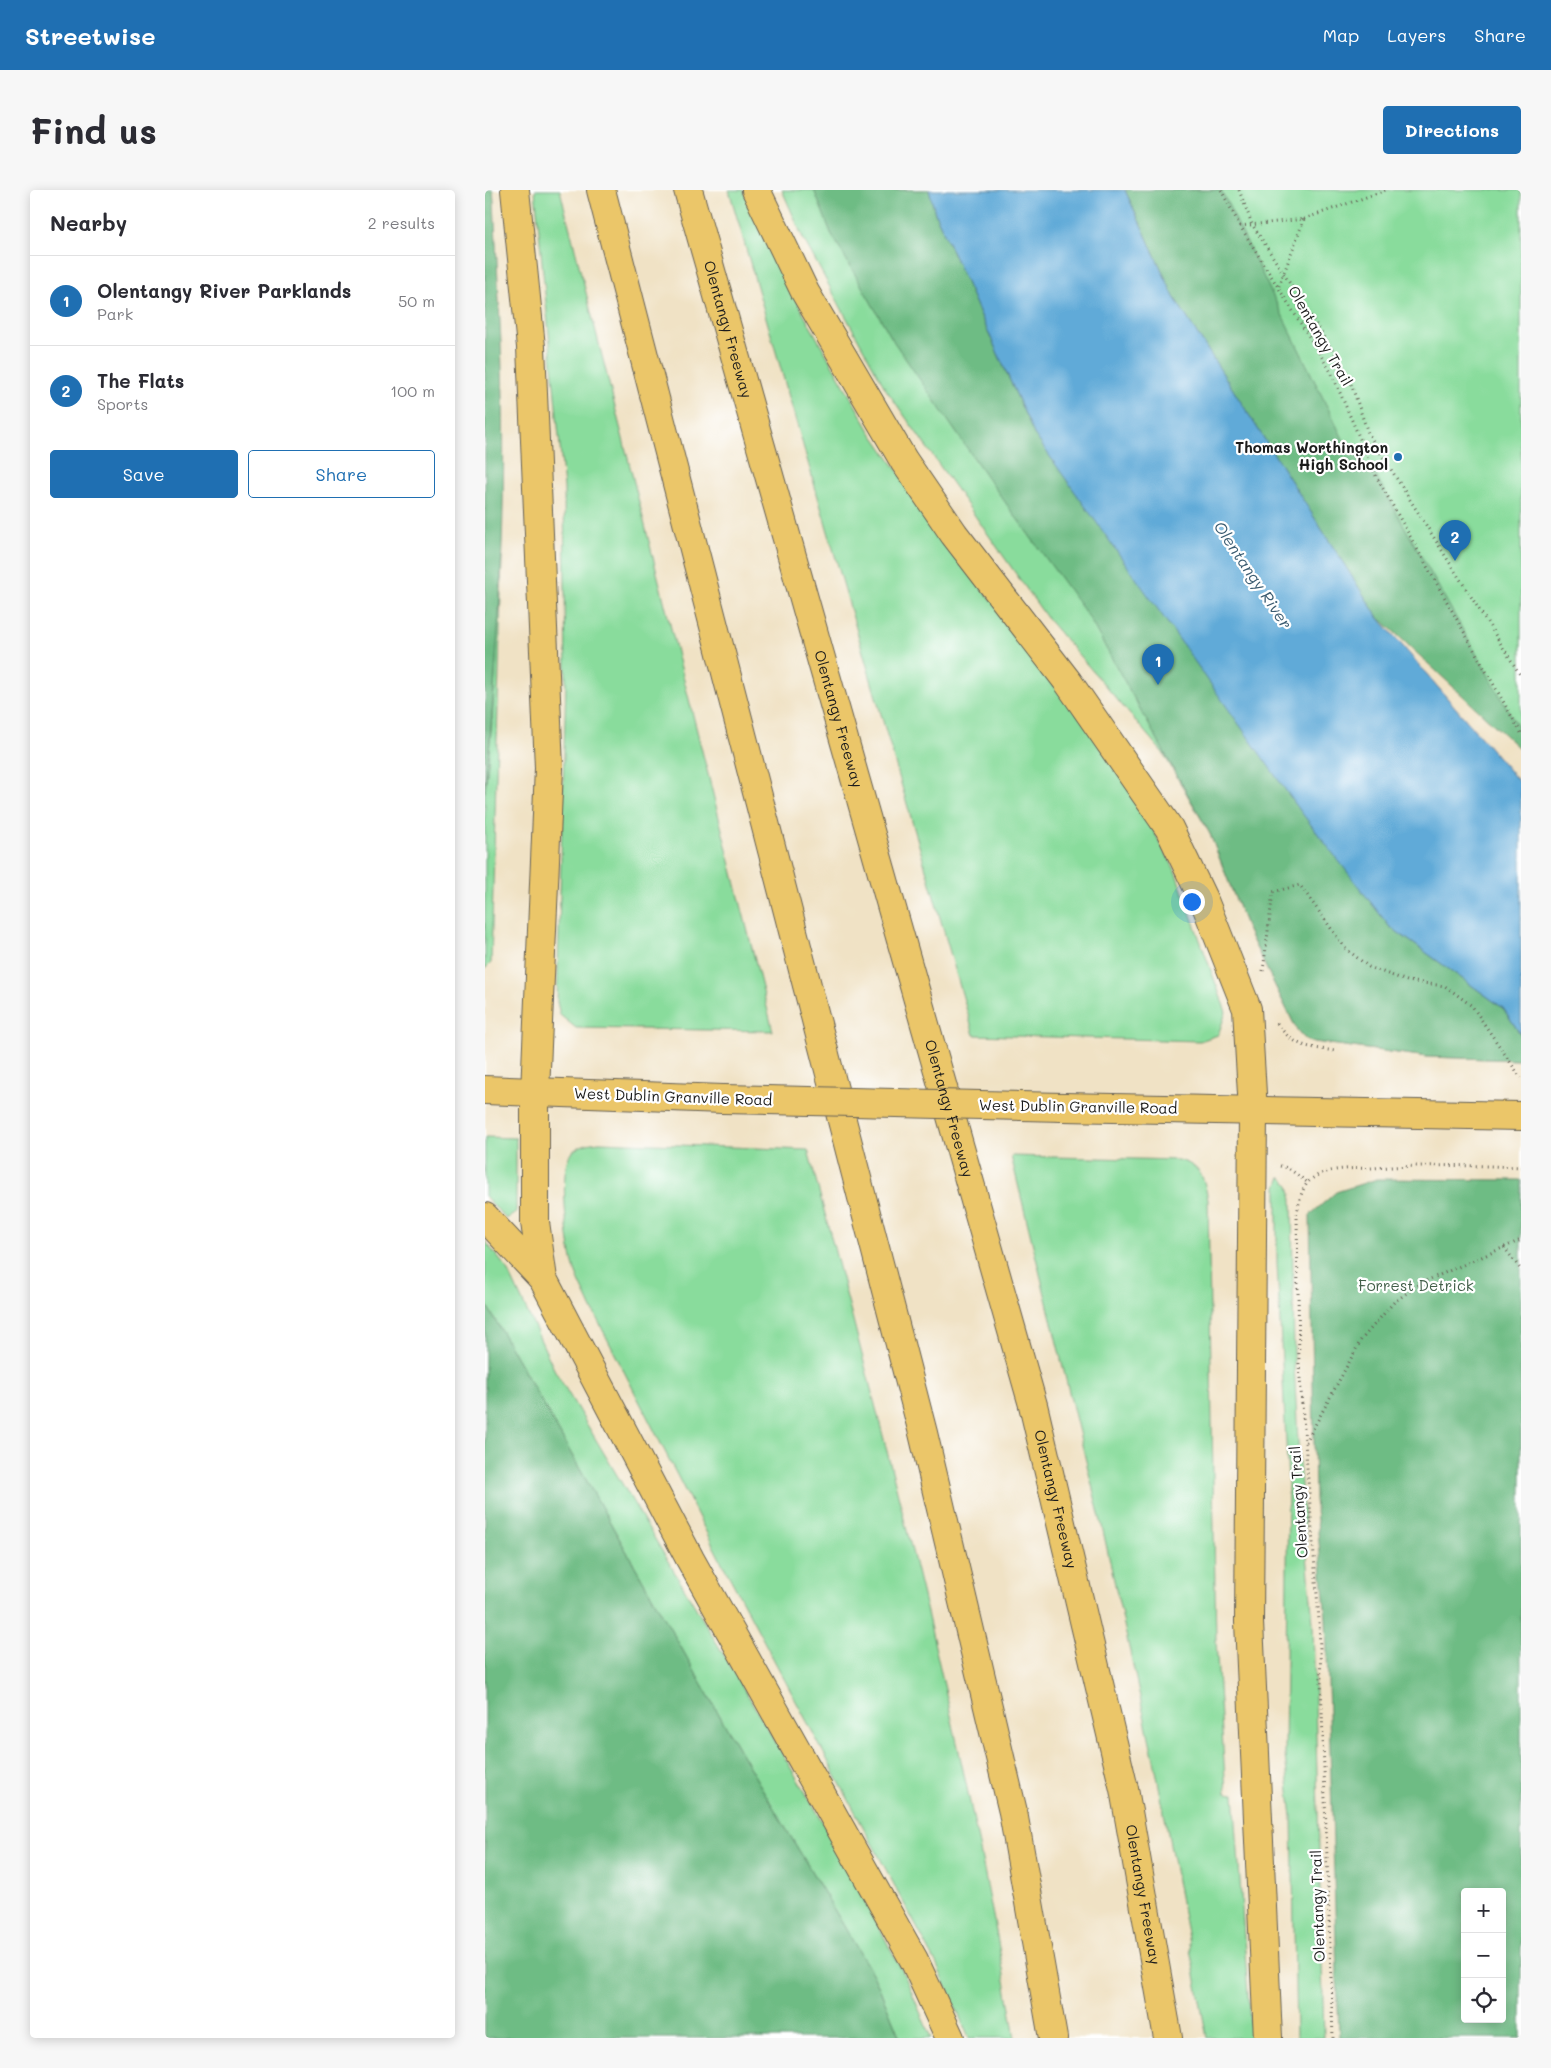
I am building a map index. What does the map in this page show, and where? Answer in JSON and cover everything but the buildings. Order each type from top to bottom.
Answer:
[{"type":"main road","points":[[515,190],[531,347],[549,768],[535,1092],[535,1222],[543,1279]]},
{"type":"main road","points":[[601,190],[923,1433],[1013,1812],[1053,2038]]},
{"type":"main road","name":"Olentangy Freeway","points":[[688,190],[1033,1405],[1124,1790],[1168,2038]]},
{"type":"main road","points":[[756,190],[805,292],[904,461],[955,534],[1068,682],[1169,828],[1205,903],[1247,1009],[1253,1111],[1249,1622],[1268,2038]]},
{"type":"main road","name":"West Dublin Granville Road","points":[[485,1090],[723,1099],[1521,1116]]},
{"type":"main road","points":[[485,1217],[543,1279],[690,1560],[914,1960],[950,2038]]},
{"type":"path","name":"Olentangy Trail","points":[[1221,190],[1240,226],[1331,372],[1376,476],[1521,734]]},
{"type":"path","points":[[1239,190],[1252,224],[1348,375],[1368,433],[1521,676]]},
{"type":"path","points":[[1240,226],[1304,219],[1386,190]]},
{"type":"path","points":[[1279,286],[1304,219]]},
{"type":"path","points":[[1262,972],[1267,951],[1273,892],[1300,886],[1345,948],[1369,967],[1407,980],[1445,986],[1472,1006],[1521,1078]]},
{"type":"path","points":[[1275,1020],[1283,1032],[1301,1046],[1335,1051]]},
{"type":"path","name":"Olentangy Trail","points":[[1333,2038],[1319,1620],[1299,1365],[1297,1215],[1300,1198],[1312,1178],[1323,1172],[1431,1164],[1521,1167]]},
{"type":"path","points":[[1306,1442],[1361,1340],[1394,1302],[1421,1284],[1459,1265],[1521,1240]]},
{"type":"path","points":[[1504,1248],[1521,1270]]},
{"type":"green space","points":[[485,190],[493,190],[494,201],[504,445],[500,594],[485,792]]},
{"type":"green space","points":[[535,190],[560,190],[773,1031],[576,1028],[560,1015],[557,1002],[566,682],[564,488]]},
{"type":"green space","points":[[729,190],[743,190],[804,315],[870,431],[949,545],[1118,767],[1174,868],[1226,1012],[1218,1035],[1200,1041],[974,1035]]},
{"type":"green space","points":[[782,190],[929,190],[935,213],[1034,434],[1389,926],[1503,1008],[1521,1035],[1521,1060],[1428,1057],[1307,1041],[1297,1030],[1248,931],[1210,834],[1163,753],[1047,618],[885,388],[803,238]]},
{"type":"green space","points":[[814,190],[929,190],[935,213],[1034,434],[1389,926],[1503,1008],[1521,1035],[1521,1060],[1428,1057],[1307,1041],[1297,1030],[1248,931],[1210,834],[1088,616],[989,480],[894,342],[831,233]]},
{"type":"green space","points":[[1125,190],[1221,190],[1346,445],[1376,476],[1521,733],[1521,750],[1377,616],[1174,297]]},
{"type":"green space","name":"Thomas Worthington High School","points":[[1190,190],[1521,190],[1521,742]]},
{"type":"green space","points":[[502,556],[491,963],[485,969],[485,792],[492,722]]},
{"type":"green space","points":[[485,1137],[516,1138],[516,1213],[506,1219],[485,1196]]},
{"type":"green space","points":[[589,1143],[808,1150],[895,1481],[948,1703],[973,1814],[1015,2038],[969,2038],[936,1963],[720,1559],[591,1307],[573,1264],[564,1188],[565,1173],[572,1152]]},
{"type":"green space","points":[[1011,1156],[1178,1160],[1197,1169],[1205,1185],[1208,1200],[1216,1642],[1226,1793],[1234,1794],[1251,2038],[1207,2038],[1154,1760],[1102,1526]]},
{"type":"green space","points":[[1281,1177],[1289,1185],[1292,1200],[1294,1364],[1299,1461],[1313,1623],[1324,2038],[1296,2038],[1292,1817],[1285,1756],[1288,1482],[1277,1263],[1277,1187]]},
{"type":"green space","name":"Forrest Detrick","points":[[1377,1179],[1521,1180],[1521,2038],[1339,2038],[1326,1619],[1315,1499],[1310,1215],[1336,1192]]},
{"type":"green space","points":[[485,1241],[508,1270],[554,1369],[817,1812],[904,1974],[931,2038],[900,2038],[876,1980],[741,1753],[485,1302]]},
{"type":"green space","points":[[485,1302],[741,1753],[876,1980],[900,2038],[485,2038]]},
{"type":"water","name":"Olentangy River","points":[[929,190],[1125,190],[1174,297],[1377,616],[1521,784],[1521,1035],[1503,1008],[1389,926],[1301,812],[1034,434],[935,213]]},
{"type":"place","name":"Thomas Worthington High School","points":[[1398,457]]},
{"type":"place","name":"The Flats","points":[[1455,561]]},
{"type":"place","name":"Olentangy River Parklands","points":[[1158,685]]}]
